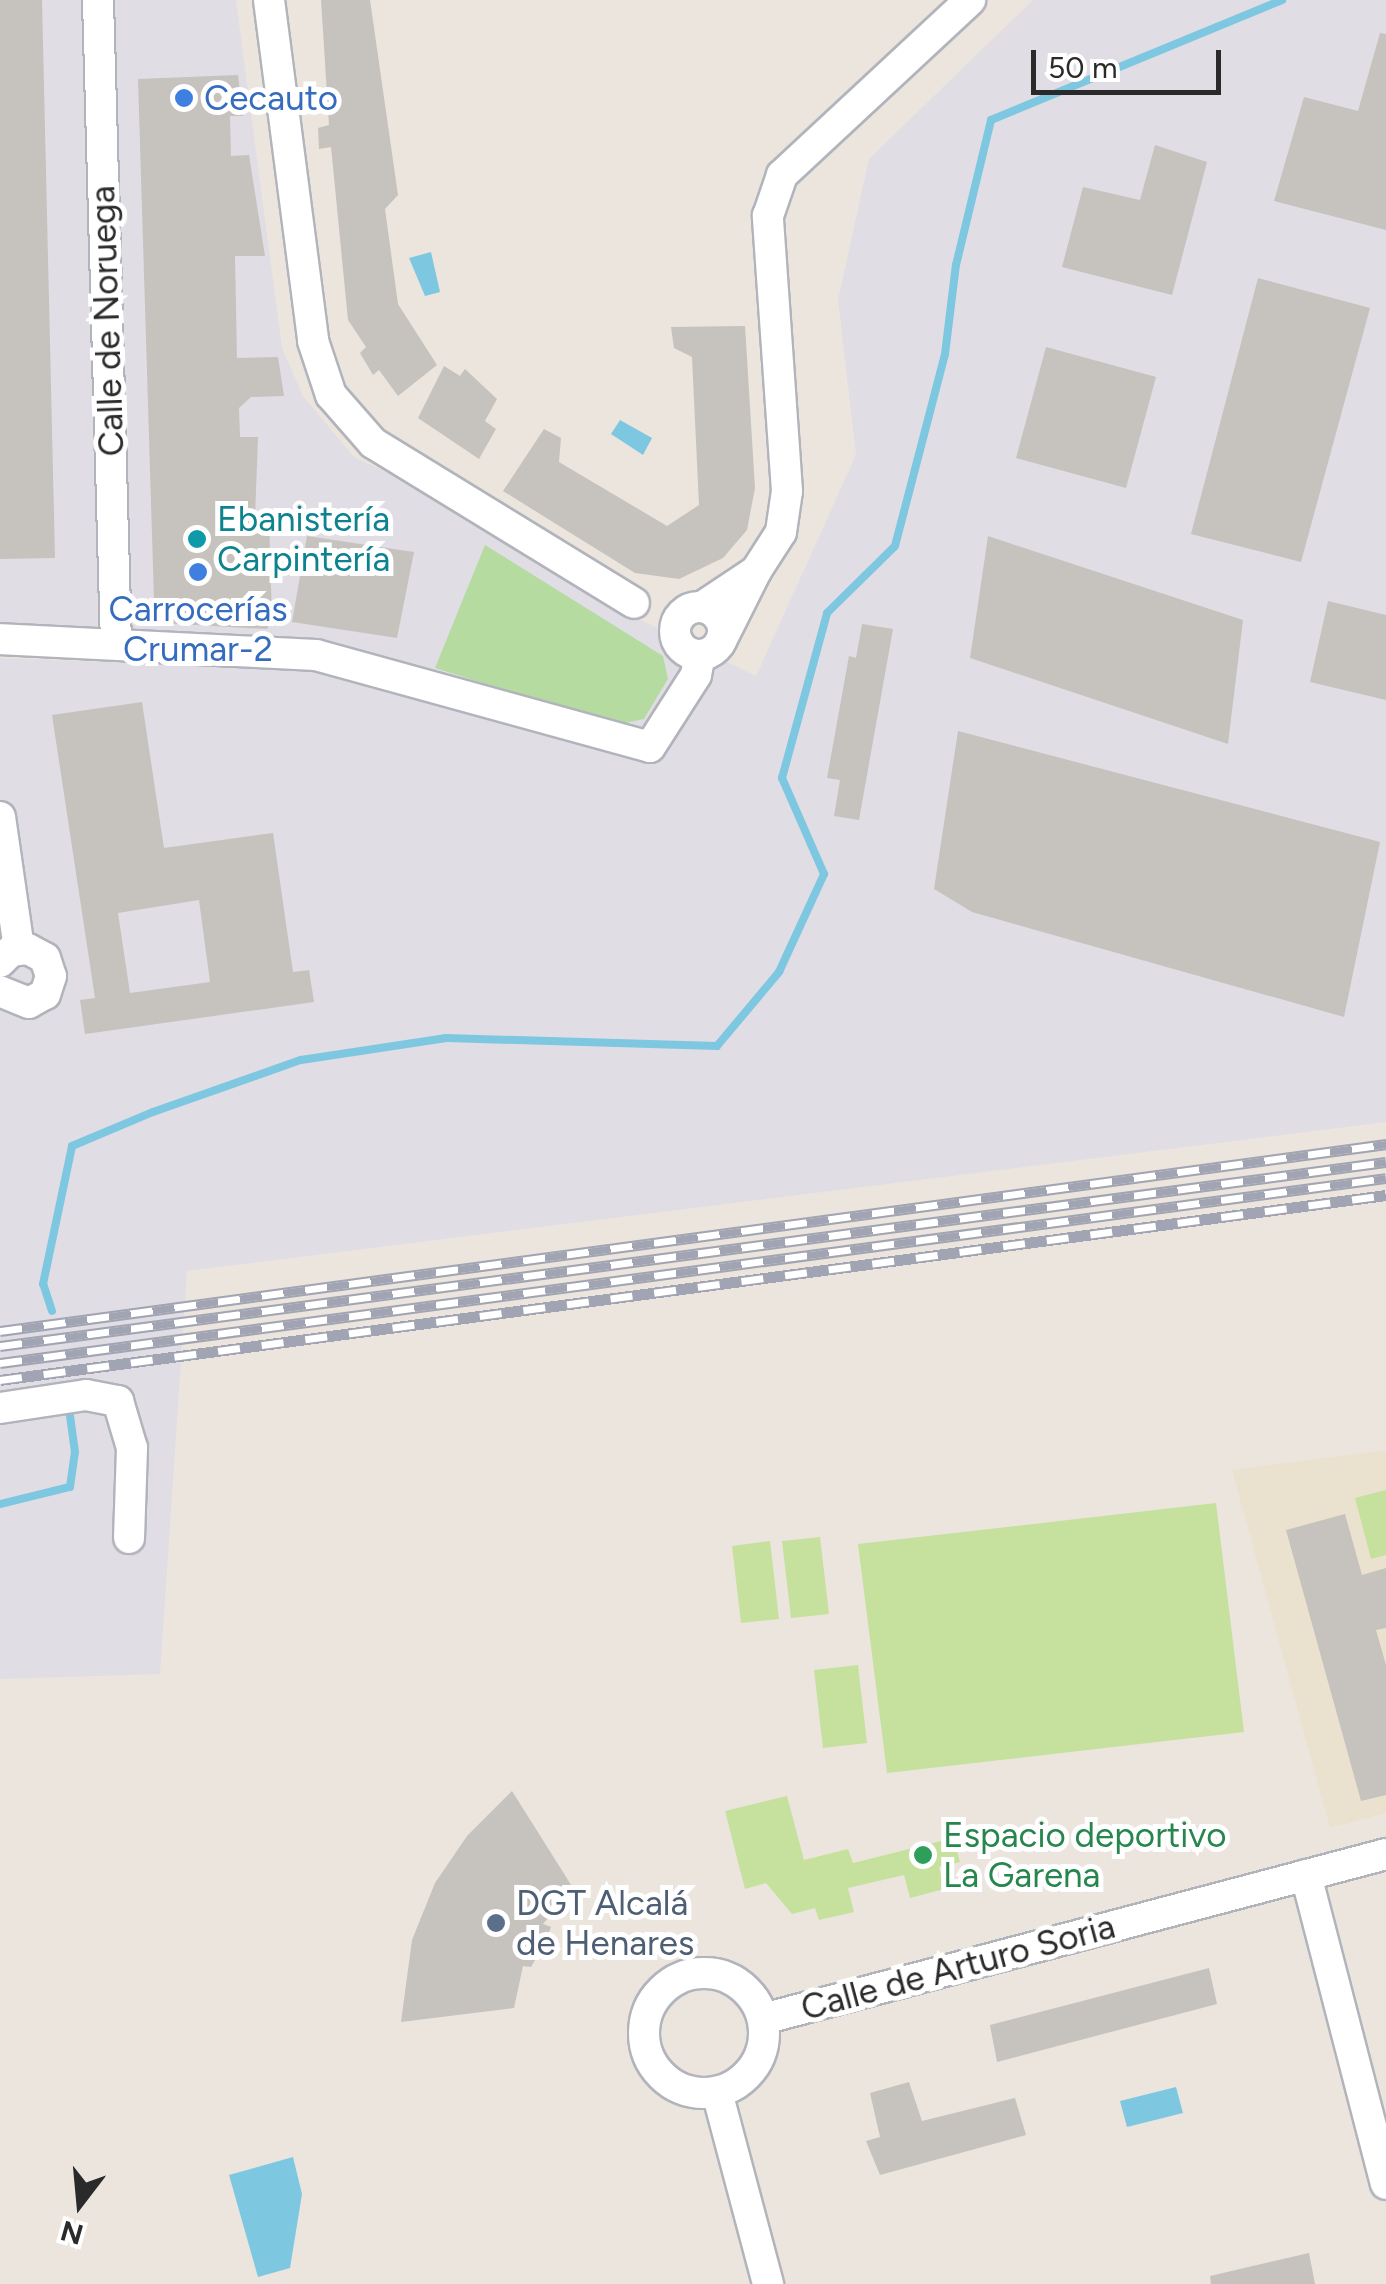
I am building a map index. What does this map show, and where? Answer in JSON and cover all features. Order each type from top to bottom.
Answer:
[{"type":"street","name":"Calle de Noruega","points":[[98,0],[116,643]]},
{"type":"street","points":[[269,0],[312,341],[331,396],[373,443],[634,603],[697,630]]},
{"type":"street","points":[[0,639],[316,655],[650,747],[696,675],[697,630],[756,571],[781,532],[787,491],[768,216],[782,174],[970,0]]},
{"type":"street","points":[[0,817],[9,955],[45,958],[50,985],[28,1004],[0,991]]},
{"type":"street","points":[[0,1408],[86,1395],[118,1401],[132,1448],[129,1538]]},
{"type":"street","name":"Calle de Arturo Soria","points":[[763,2019],[1386,1854]]},
{"type":"street","points":[[1306,1876],[1386,2184]]},
{"type":"street","points":[[706,1972],[742,1986],[763,2019],[760,2056],[750,2073],[717,2092],[686,2090],[660,2076],[643,2038],[654,1998],[668,1984],[706,1972]]},
{"type":"street","points":[[717,2092],[768,2284]]},
{"type":"shaded area","points":[[0,0],[236,0],[282,348],[303,396],[354,457],[423,489],[587,594],[756,676],[856,455],[838,300],[869,159],[1033,0],[1386,0],[1386,1122],[187,1271],[160,1674],[0,1679],[0,658],[421,674],[0,639]]},
{"type":"shaded area","points":[[1386,1450],[1386,1813],[1330,1828],[1232,1470]]},
{"type":"green space","points":[[485,545],[663,656],[668,679],[644,719],[616,725],[435,668]]},
{"type":"green space","points":[[1386,1490],[1386,1555],[1371,1559],[1355,1498]]},
{"type":"green space","points":[[1216,1503],[1244,1732],[887,1773],[858,1544]]},
{"type":"green space","points":[[820,1537],[829,1614],[791,1618],[782,1541]]},
{"type":"green space","points":[[770,1541],[779,1619],[741,1623],[732,1546]]},
{"type":"green space","points":[[858,1665],[867,1743],[823,1748],[814,1670]]},
{"type":"green space","name":"Espacio deportivo La Garena","points":[[787,1796],[804,1860],[848,1849],[853,1863],[953,1838],[960,1862],[939,1867],[944,1889],[910,1898],[904,1875],[848,1888],[854,1912],[819,1920],[815,1908],[792,1914],[766,1883],[745,1889],[725,1811]]},
{"type":"water","points":[[431,252],[440,292],[425,296],[409,258]]},
{"type":"water","points":[[620,420],[652,438],[643,455],[611,434]]},
{"type":"water","points":[[1176,2087],[1183,2113],[1127,2127],[1120,2101]]},
{"type":"water","points":[[293,2157],[302,2194],[290,2268],[258,2277],[229,2175]]},
{"type":"building","points":[[0,0],[42,0],[55,558],[0,559]]},
{"type":"building","points":[[321,0],[370,0],[398,195],[385,209],[398,304],[437,365],[398,396],[379,370],[373,375],[360,353],[366,347],[348,320],[331,147],[319,149],[318,128],[329,125]]},
{"type":"building","points":[[1380,33],[1386,34],[1386,230],[1274,201],[1304,97],[1358,111]]},
{"type":"building","points":[[238,75],[243,116],[230,116],[231,156],[249,155],[265,256],[235,256],[237,358],[278,357],[284,396],[251,397],[239,408],[240,437],[258,437],[255,518],[269,518],[272,619],[267,629],[142,622],[154,600],[138,79]]},
{"type":"building","points":[[1155,145],[1207,162],[1172,295],[1062,267],[1083,187],[1140,200]]},
{"type":"building","points":[[1258,278],[1370,308],[1301,562],[1191,534]]},
{"type":"building","points":[[745,326],[755,488],[747,530],[723,558],[679,579],[635,573],[503,491],[544,429],[561,438],[559,462],[667,526],[699,505],[692,357],[674,348],[671,327]]},
{"type":"building","points":[[1046,347],[1156,377],[1126,488],[1016,458]]},
{"type":"building","points":[[444,366],[460,376],[465,369],[497,399],[485,421],[496,429],[479,459],[418,418]]},
{"type":"building","points":[[307,536],[414,552],[397,638],[292,622]]},
{"type":"building","points":[[988,536],[1243,620],[1228,744],[970,658]]},
{"type":"building","points":[[1328,601],[1386,615],[1386,700],[1310,682]]},
{"type":"building","points":[[862,624],[893,629],[859,820],[834,816],[840,780],[827,778],[849,656],[856,658]]},
{"type":"building","points":[[142,702],[164,848],[273,833],[293,972],[309,970],[314,1002],[85,1034],[80,1000],[95,998],[52,715]],"holes":[[[199,900],[210,982],[130,993],[118,913]]]},
{"type":"building","points":[[958,731],[1380,842],[1344,1017],[972,912],[934,889]]},
{"type":"building","points":[[1345,1514],[1362,1575],[1386,1568],[1386,1628],[1376,1630],[1386,1665],[1386,1795],[1361,1801],[1286,1530]]},
{"type":"building","points":[[512,1791],[573,1888],[543,1924],[551,1927],[531,1967],[523,1966],[514,2008],[401,2022],[412,1940],[435,1883],[467,1836]]},
{"type":"building","points":[[1209,1968],[1217,2004],[997,2062],[990,2025]]},
{"type":"building","points":[[909,2082],[922,2121],[1015,2098],[1026,2135],[880,2175],[866,2141],[880,2137],[870,2093]]},
{"type":"building","points":[[1309,2253],[1315,2284],[1211,2284],[1210,2276]]},
{"type":"waterway","points":[[52,1311],[43,1284],[72,1146],[153,1112],[301,1060],[446,1038],[717,1046],[779,972],[824,874],[782,778],[827,613],[895,546],[945,354],[956,265],[991,120],[1282,0]]},
{"type":"waterway","points":[[0,1504],[70,1487],[75,1452],[69,1409]]},
{"type":"railway","points":[[0,1331],[1386,1144]]},
{"type":"railway","points":[[0,1346],[1386,1162]]},
{"type":"railway","points":[[0,1363],[1386,1178]]},
{"type":"railway","points":[[0,1380],[1386,1195]]},
{"type":"place","name":"Cecauto","points":[[184,98]]},
{"type":"place","name":"Ebanistería Carpintería","points":[[197,539]]},
{"type":"place","name":"Carrocerías Crumar-2","points":[[198,572]]},
{"type":"place","name":"Espacio deportivo La Garena","points":[[923,1855]]},
{"type":"place","name":"DGT Alcalá de Henares","points":[[496,1923]]}]
